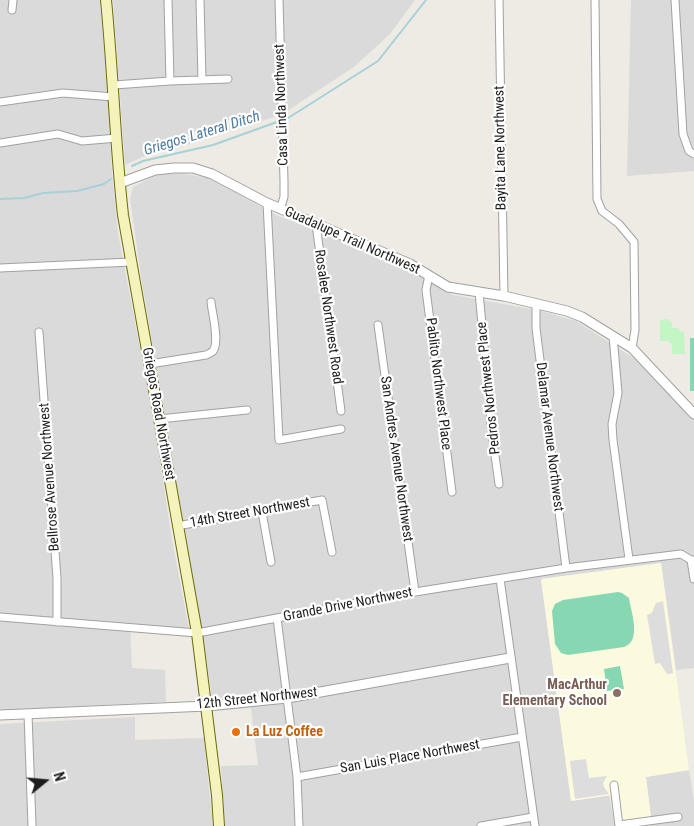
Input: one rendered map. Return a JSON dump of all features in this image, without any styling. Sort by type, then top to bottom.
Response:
[{"type":"main road","name":"Griegos Road Northwest","points":[[106,0],[120,183],[131,262],[197,633],[207,706],[219,826]]},
{"type":"street","points":[[12,10],[13,0]]},
{"type":"street","points":[[168,0],[170,81]]},
{"type":"street","points":[[200,0],[202,80]]},
{"type":"street","name":"Casa Linda Northwest","points":[[279,0],[284,181],[284,196],[280,208]]},
{"type":"street","name":"Bayita Lane Northwest","points":[[499,0],[504,296]]},
{"type":"street","points":[[595,0],[596,199],[602,211],[619,224],[634,242],[635,339],[632,348]]},
{"type":"street","points":[[675,0],[683,134],[689,151],[694,154]]},
{"type":"street","points":[[114,85],[228,79]]},
{"type":"street","points":[[0,102],[62,93],[114,97]]},
{"type":"street","points":[[0,143],[58,134],[82,141],[116,138]]},
{"type":"street","name":"Guadalupe Trail Northwest","points":[[120,183],[155,170],[193,168],[212,174],[267,203],[410,264],[448,287],[504,296],[567,311],[582,317],[632,348],[694,414]]},
{"type":"street","name":"Guadalupe Trail Northwest","points":[[267,203],[279,440],[341,429]]},
{"type":"street","name":"Rosalee Northwest Road","points":[[316,224],[341,411]]},
{"type":"street","points":[[0,268],[131,262]]},
{"type":"street","name":"Pablito Northwest Place","points":[[429,275],[426,290],[452,492]]},
{"type":"street","name":"Pedros Northwest Place","points":[[479,292],[492,434],[499,484]]},
{"type":"street","points":[[150,364],[206,355],[213,351],[216,344],[216,335],[211,302]]},
{"type":"street","name":"Delamar Avenue Northwest","points":[[536,305],[536,328],[566,568]]},
{"type":"street","name":"San Andres Avenue Northwest","points":[[378,325],[414,592]]},
{"type":"street","name":"Bellrose Avenue Northwest","points":[[39,332],[57,578],[57,622]]},
{"type":"street","points":[[613,336],[618,385],[612,424],[613,440],[629,559]]},
{"type":"street","points":[[159,419],[246,410]]},
{"type":"street","name":"14th Street Northwest","points":[[177,526],[322,500],[332,552]]},
{"type":"street","points":[[262,512],[271,562]]},
{"type":"street","name":"Grande Drive Northwest","points":[[0,618],[197,633],[414,592],[566,568],[681,554],[693,560]]},
{"type":"street","points":[[693,560],[694,579]]},
{"type":"street","points":[[500,579],[535,826]]},
{"type":"street","points":[[278,618],[297,777],[299,826]]},
{"type":"street","name":"12th Street Northwest","points":[[0,715],[207,706],[287,698],[510,658]]},
{"type":"street","points":[[28,714],[32,826]]},
{"type":"street","name":"San Luis Place Northwest","points":[[297,777],[522,737]]},
{"type":"street","points":[[614,785],[619,826],[678,817]]},
{"type":"street","points":[[482,826],[534,817]]},
{"type":"shaded area","points":[[0,0],[100,0],[118,233],[155,427],[171,534],[189,629],[130,625],[132,668],[165,670],[166,702],[0,710]]},
{"type":"shaded area","points":[[113,0],[415,0],[390,34],[354,67],[287,111],[271,118],[171,150],[147,155],[125,165]]},
{"type":"shaded area","points":[[631,0],[694,0],[694,171],[627,176]]},
{"type":"shaded area","points":[[181,173],[207,178],[278,216],[323,232],[405,266],[453,295],[542,311],[576,321],[635,359],[694,420],[694,668],[676,670],[661,563],[541,579],[571,801],[609,795],[614,822],[651,817],[646,777],[689,770],[694,801],[694,826],[225,826],[221,766],[258,765],[251,708],[214,711],[141,277],[130,198],[133,187],[158,174]]},
{"type":"shaded area","name":"MacArthur Elementary School","points":[[661,563],[689,770],[646,777],[651,818],[622,821],[619,794],[571,801],[541,579]]},
{"type":"shaded area","points":[[663,601],[673,673],[667,674],[660,663],[655,664],[647,615],[652,613],[656,603]]},
{"type":"shaded area","points":[[135,717],[135,740],[204,738],[213,826],[0,826],[0,724]]},
{"type":"shaded area","points":[[586,759],[589,778],[607,776],[603,783],[609,794],[575,799],[570,761]]},
{"type":"green space","points":[[668,319],[672,323],[672,328],[678,328],[681,332],[684,331],[685,354],[672,354],[672,345],[668,341],[660,341],[660,320]]},
{"type":"green space","points":[[690,338],[694,338],[694,391],[690,391]]},
{"type":"green space","points":[[618,592],[629,598],[634,633],[633,639],[629,644],[624,647],[568,655],[561,653],[555,644],[552,611],[555,604],[563,600]]},
{"type":"green space","points":[[620,666],[624,689],[607,691],[604,669]]},
{"type":"waterway","name":"Griegos Lateral Ditch","points":[[285,120],[378,61],[426,0]]},
{"type":"waterway","name":"Griegos Lateral Ditch","points":[[132,166],[143,161],[213,145],[277,122]]},
{"type":"waterway","name":"Griegos Lateral Ditch","points":[[0,199],[24,198],[43,193],[77,191],[104,184],[111,179]]},
{"type":"place","name":"MacArthur Elementary School","points":[[617,693]]},
{"type":"place","name":"La Luz Coffee","points":[[236,732]]}]
